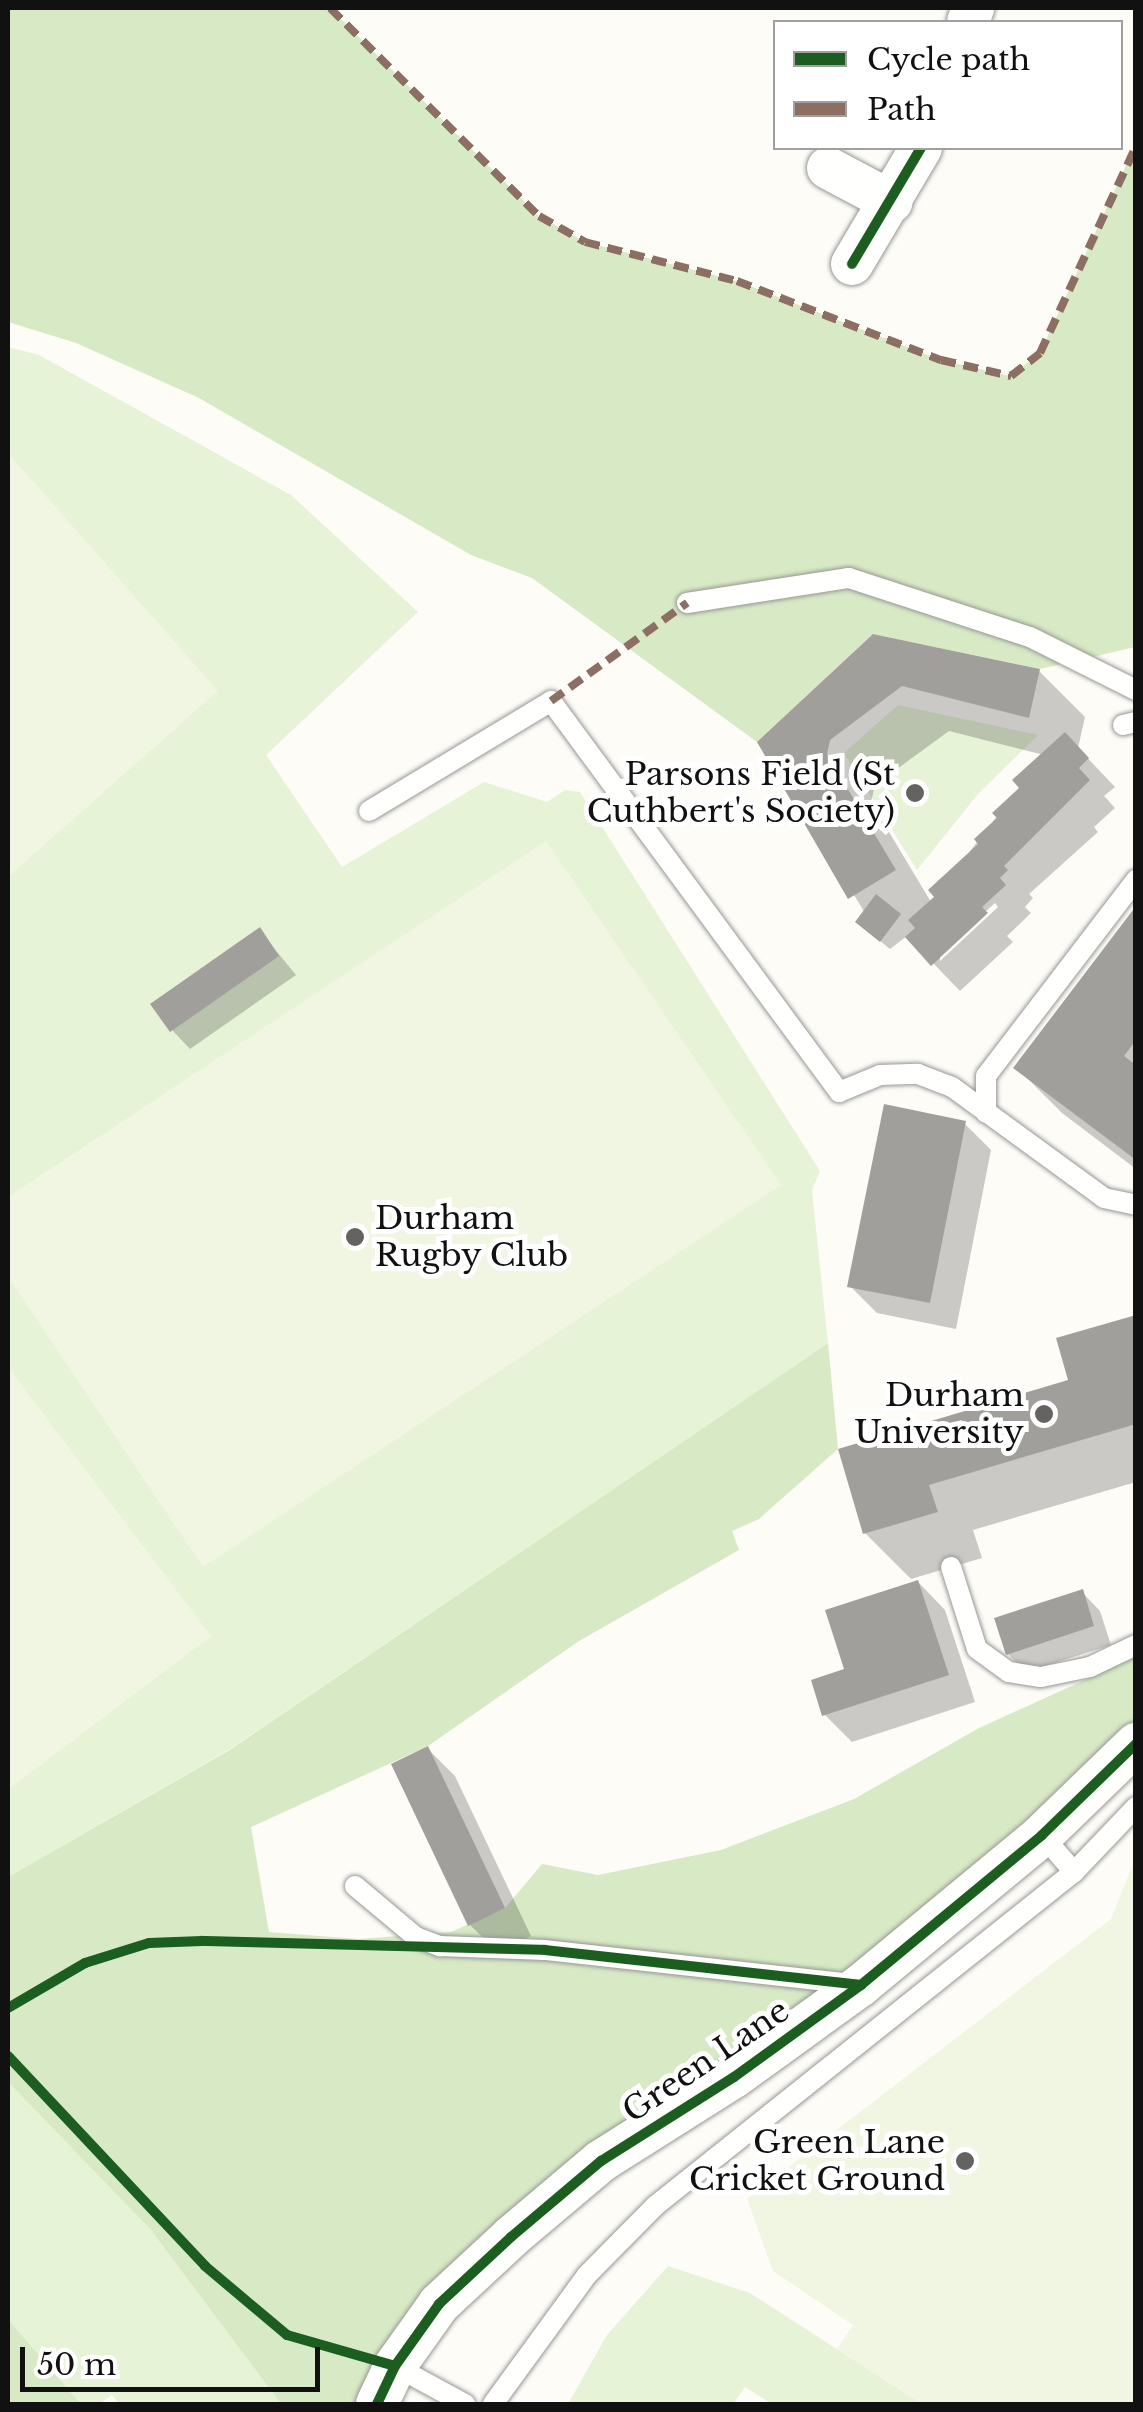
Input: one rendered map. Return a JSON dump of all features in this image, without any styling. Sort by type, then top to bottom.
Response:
[{"type":"street","points":[[852,264],[920,150]]},
{"type":"street","points":[[828,168],[892,202]]},
{"type":"street","name":"Green Lane","points":[[377,2404],[394,2366],[439,2304],[600,2161],[734,2077],[861,1985],[1042,1835],[1136,1744]]},
{"type":"lane","points":[[686,604],[850,578],[1030,637],[1136,690]]},
{"type":"lane","points":[[369,810],[551,701],[839,1092],[880,1075],[918,1074],[952,1087],[1104,1198],[1136,1206]]},
{"type":"lane","points":[[986,1114],[986,1076],[1136,880]]},
{"type":"lane","points":[[950,1567],[977,1649],[1010,1672],[1040,1677],[1090,1666],[1136,1645]]},
{"type":"lane","points":[[493,2404],[587,2275],[655,2206],[1074,1872],[1136,1808]]},
{"type":"lane","points":[[1042,1835],[1074,1872]]},
{"type":"lane","points":[[354,1886],[416,1937],[440,1946],[545,1950],[861,1985]]},
{"type":"lane","points":[[394,2366],[465,2404]]},
{"type":"green space","points":[[8,8],[330,8],[539,216],[585,242],[737,281],[941,360],[1010,376],[1040,353],[1135,146],[1135,647],[1040,669],[873,634],[757,742],[532,578],[471,555],[199,398],[76,343],[8,322]]},
{"type":"green space","points":[[8,347],[39,355],[291,495],[418,612],[266,755],[342,867],[484,782],[547,802],[565,790],[580,792],[820,1171],[812,1190],[828,1343],[227,1751],[8,1877]]},
{"type":"green space","points":[[8,453],[218,691],[8,877]]},
{"type":"green space","points":[[898,705],[1038,735],[978,794],[917,870],[844,753]]},
{"type":"green space","name":"Durham Rugby Club","points":[[546,841],[781,1185],[203,1567],[8,1277],[8,1197]]},
{"type":"green space","points":[[828,1343],[838,1449],[759,1519],[732,1531],[739,1550],[579,1641],[428,1746],[251,1827],[269,1932],[358,1939],[451,1932],[505,1908],[542,1864],[598,1875],[721,1850],[854,1799],[979,1728],[1135,1657],[1135,1721],[1026,1841],[723,2066],[361,2404],[281,2404],[150,2229],[8,2082],[8,1877],[228,1751]]},
{"type":"green space","points":[[8,1367],[211,1636],[8,1790]]},
{"type":"green space","name":"Green Lane Cricket Ground","points":[[1135,1859],[1135,2404],[922,2404],[837,2349],[853,2325],[773,2271],[747,2199],[1111,1919]]},
{"type":"green space","points":[[8,2082],[150,2229],[281,2404],[119,2404],[112,2395],[99,2404],[81,2404],[8,2319]]},
{"type":"green space","points":[[668,2266],[750,2293],[922,2404],[772,2404],[745,2387],[733,2404],[568,2404],[607,2335]]},
{"type":"green space","points":[[8,2319],[81,2404],[8,2404]]},
{"type":"building","points":[[873,634],[1040,669],[1029,718],[902,686],[830,740],[827,754],[896,870],[848,899],[757,742]]},
{"type":"building","points":[[1065,732],[1089,758],[1079,768],[1090,780],[1004,866],[1008,870],[1000,878],[1006,885],[982,907],[988,913],[931,966],[905,937],[915,928],[908,920],[934,897],[928,890],[978,844],[974,839],[997,818],[992,813],[1019,788],[1012,780]]},
{"type":"building","points":[[876,894],[901,914],[880,942],[855,922]]},
{"type":"building","points":[[1136,906],[1136,1040],[1124,1056],[1136,1065],[1136,1160],[1013,1068]]},
{"type":"building","points":[[260,927],[279,956],[170,1032],[150,1004]]},
{"type":"building","points":[[884,1104],[966,1121],[930,1303],[847,1287]]},
{"type":"building","points":[[1136,1315],[1136,1424],[929,1485],[938,1512],[863,1534],[838,1449],[1068,1380],[1056,1338]]},
{"type":"building","points":[[918,1580],[949,1675],[822,1716],[811,1680],[844,1669],[825,1610]]},
{"type":"building","points":[[1083,1589],[1094,1626],[1006,1655],[994,1618]]},
{"type":"building","points":[[428,1746],[505,1908],[468,1926],[391,1764]]},
{"type":"marked path","points":[[330,8],[539,216],[585,242],[737,281],[941,360],[1011,376],[1040,353],[1136,146]]},
{"type":"marked path","points":[[551,701],[687,603]]},
{"type":"cycle path","points":[[852,264],[920,150]]},
{"type":"cycle path","points":[[377,2404],[395,2366],[439,2304],[511,2237],[601,2161],[734,2077],[861,1985],[1042,1835],[1136,1744]]},
{"type":"cycle path","points":[[8,2008],[85,1963],[149,1943],[202,1941],[545,1950],[861,1985]]},
{"type":"cycle path","points":[[8,2056],[205,2266],[287,2335],[395,2366]]},
{"type":"place","name":"Parsons Field (St Cuthbert's Society)","points":[[915,793]]},
{"type":"place","name":"Durham Rugby Club","points":[[355,1237]]},
{"type":"place","name":"Durham University","points":[[1044,1414]]},
{"type":"place","name":"Green Lane Cricket Ground","points":[[965,2161]]}]
